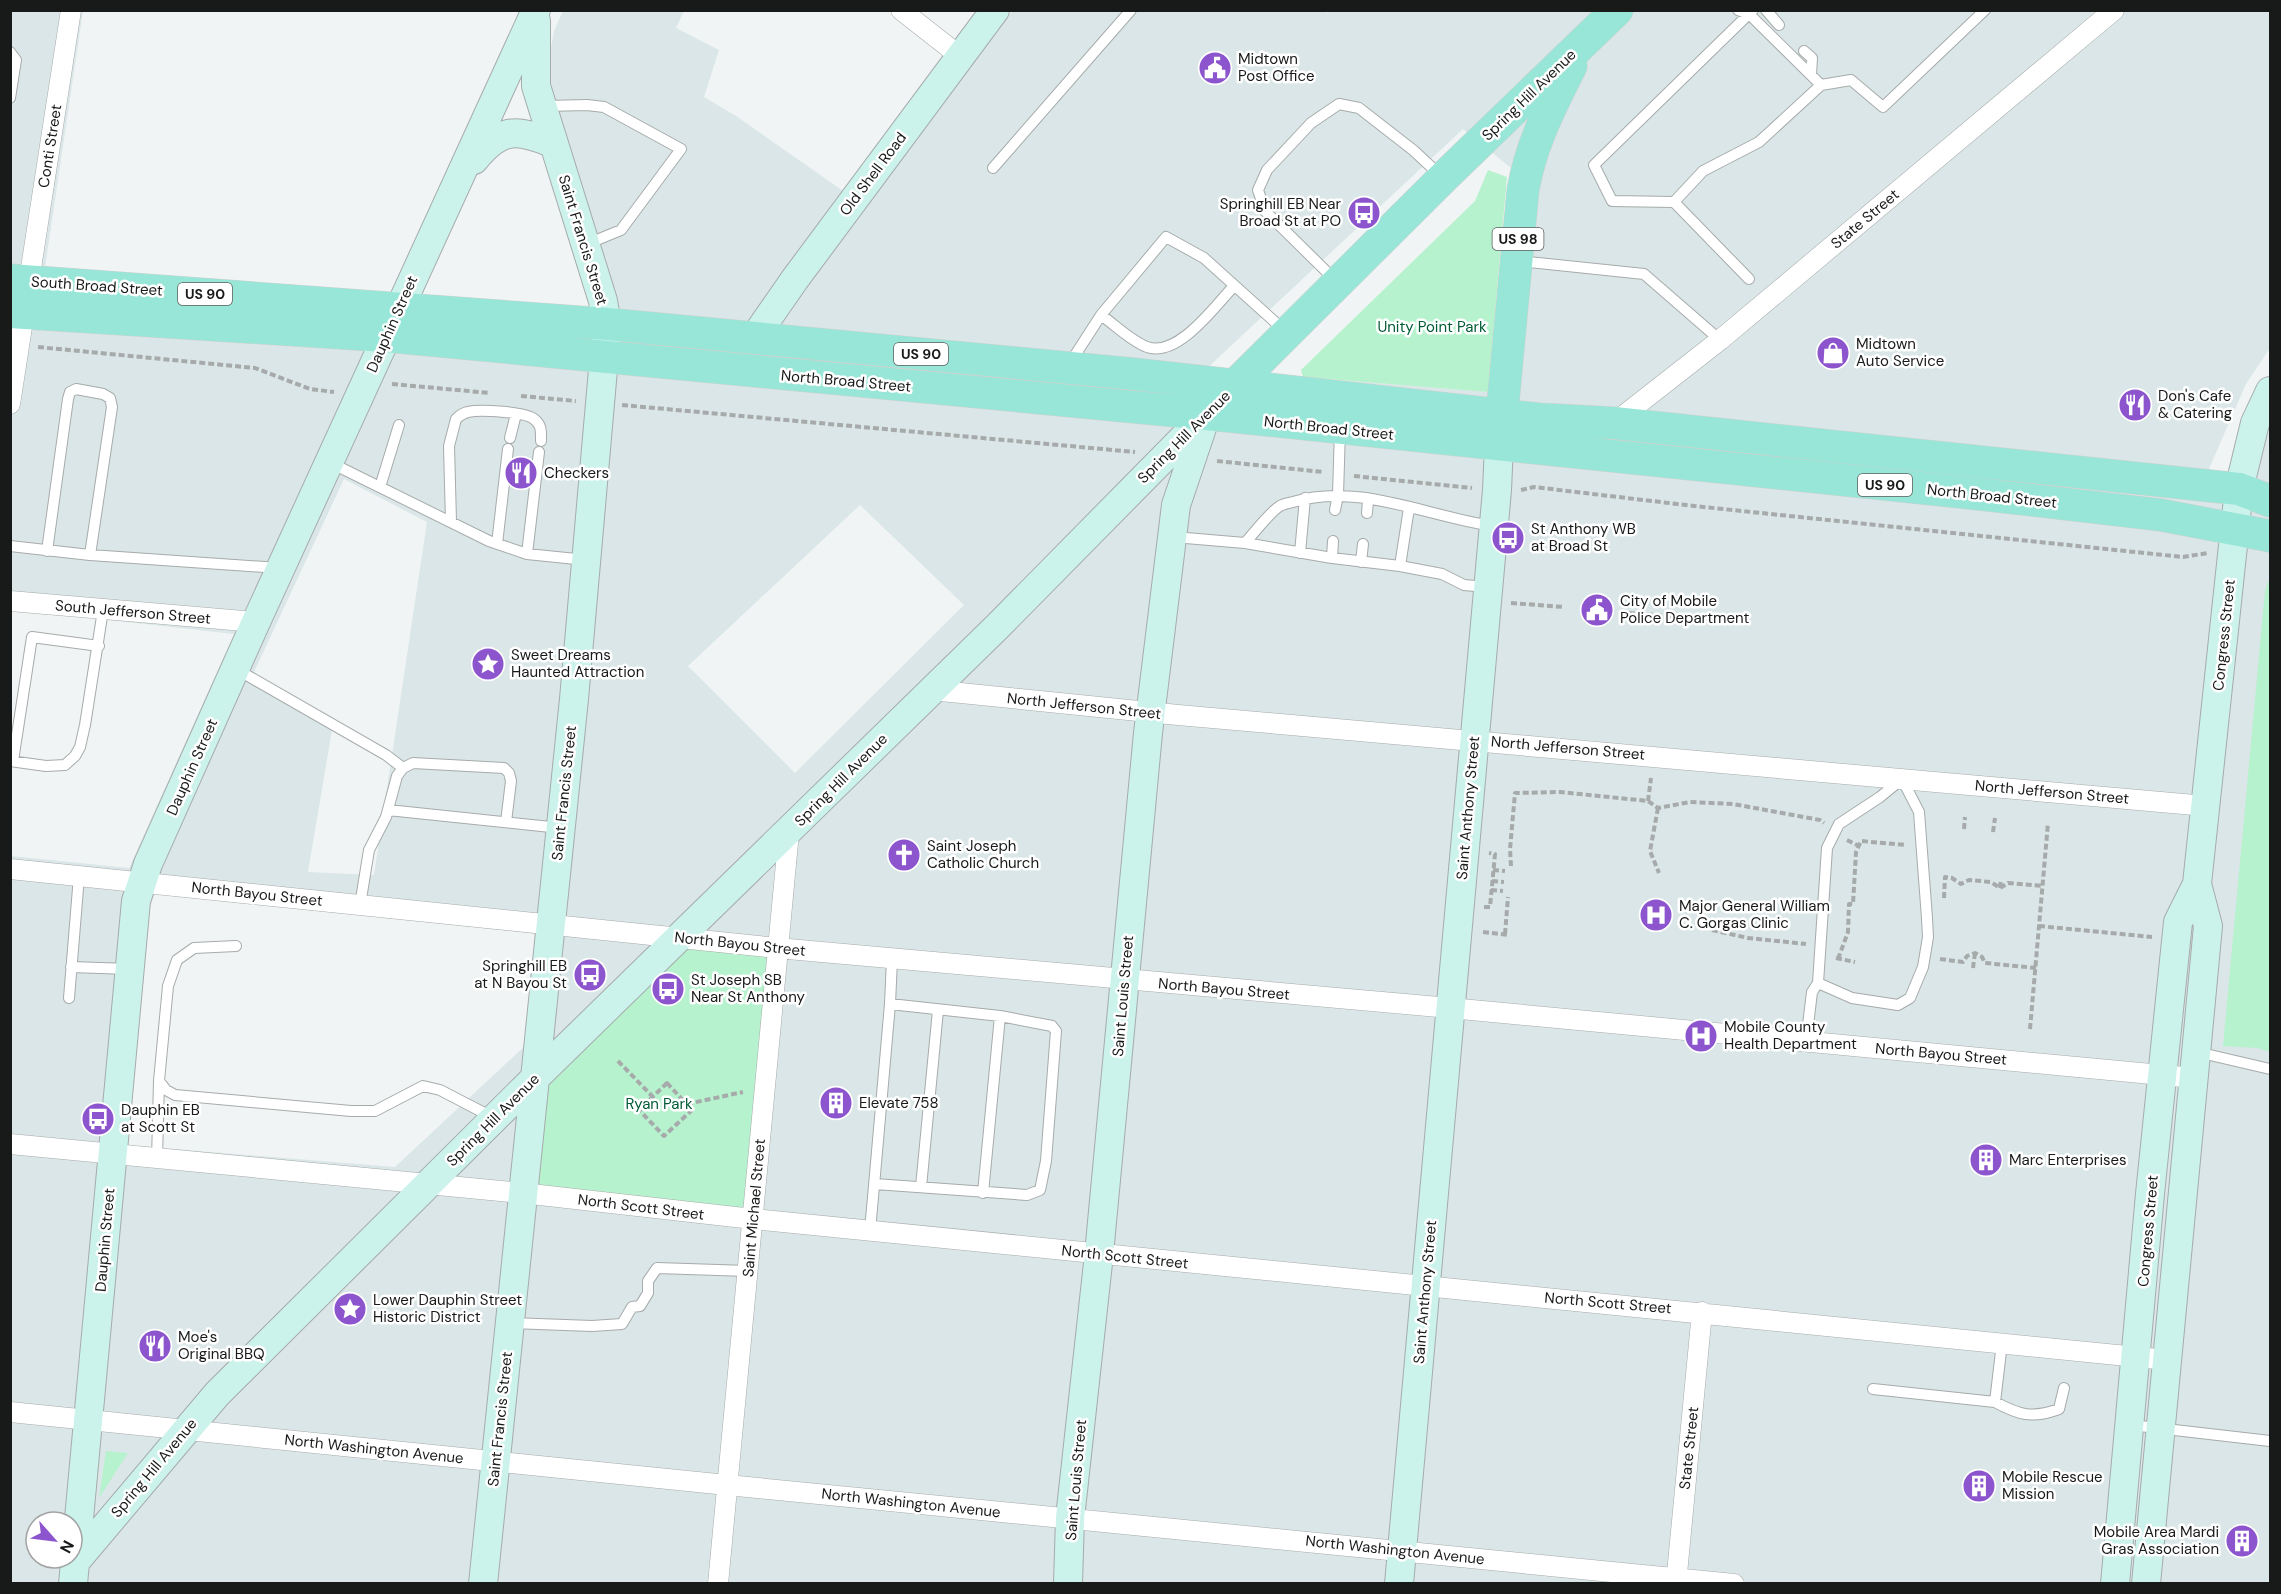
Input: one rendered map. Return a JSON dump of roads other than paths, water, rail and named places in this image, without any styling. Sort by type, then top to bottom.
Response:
[{"type":"main road","name":"Spring Hill Avenue","points":[[1207,414],[1443,178],[1617,10]]},
{"type":"main road","name":"Saint Anthony Street","points":[[1500,429],[1522,190],[1539,130],[1582,45]]},
{"type":"main road","name":"South Broad Street","points":[[20,281],[399,308]]},
{"type":"main road","name":"North Broad Street","points":[[399,308],[607,324],[1235,385],[1500,429],[1969,493],[2161,515],[2271,536]]},
{"type":"main road","name":"US 90","points":[[17,313],[386,336]]},
{"type":"main road","name":"North Broad Street","points":[[386,336],[1207,414],[1340,429],[1500,429],[1614,423],[2239,489],[2271,501]]},
{"type":"street","name":"Conti Street","points":[[20,281],[71,10]]},
{"type":"street","name":"Saint Francis Street","points":[[483,1584],[561,828],[607,324],[603,301],[536,86],[536,10]]},
{"type":"street","name":"Dauphin Street","points":[[75,1572],[136,901],[142,881],[256,622],[536,10]]},
{"type":"street","points":[[901,10],[961,57]]},
{"type":"street","name":"Old Shell Road","points":[[754,338],[995,10]]},
{"type":"street","name":"State Street","points":[[1614,423],[1720,340],[2114,10]]},
{"type":"street","points":[[460,177],[488,143],[509,132],[527,133],[552,143]]},
{"type":"street","points":[[10,404],[17,313]]},
{"type":"street","name":"Congress Street","points":[[2115,1584],[2150,1194],[2178,922],[2197,884],[2239,489],[2255,423],[2271,391]]},
{"type":"street","name":"Saint Louis Street","points":[[1068,1584],[1070,1518],[1099,1254],[1150,712],[1176,506],[1207,414]]},
{"type":"street","name":"Spring Hill Avenue","points":[[75,1572],[186,1429],[225,1386],[534,1079],[789,832],[1207,414]]},
{"type":"street","name":"Saint Anthony Street","points":[[1399,1584],[1474,740],[1497,595],[1493,526],[1500,429]]},
{"type":"street","name":"South Jefferson Street","points":[[10,601],[256,622]]},
{"type":"street","name":"North Jefferson Street","points":[[931,690],[1150,712],[2206,806]]},
{"type":"street","name":"Saint Michael Street","points":[[718,1584],[789,832]]},
{"type":"street","name":"North Bayou Street","points":[[10,868],[777,948],[2164,1075],[2195,1065]]},
{"type":"street","name":"Congress Street","points":[[2146,1584],[2208,926],[2197,884]]},
{"type":"street","name":"North Scott Street","points":[[10,1144],[522,1193],[753,1220],[1702,1312],[2168,1360]]},
{"type":"street","name":"State Street","points":[[1676,1581],[1702,1312]]},
{"type":"street","name":"North Washington Avenue","points":[[10,1412],[727,1485],[1401,1550],[1676,1581],[1734,1584]]},
{"type":"lane","points":[[993,168],[1131,10]]},
{"type":"lane","points":[[1738,10],[1751,12],[1821,85]]},
{"type":"lane","points":[[1766,10],[1779,25]]},
{"type":"lane","points":[[1674,202],[1703,171],[1759,142],[1821,85],[1851,80],[1883,108],[1985,10]]},
{"type":"lane","points":[[1749,279],[1674,202],[1612,201],[1594,165],[1751,12]]},
{"type":"lane","points":[[1804,51],[1812,58],[1811,75]]},
{"type":"lane","points":[[10,52],[16,60],[10,98]]},
{"type":"lane","points":[[1338,282],[1265,212],[1258,190],[1267,170],[1311,123],[1339,104],[1359,108],[1413,150],[1443,178]]},
{"type":"lane","points":[[542,106],[604,107],[681,149],[621,230],[585,245]]},
{"type":"lane","points":[[1066,368],[1104,311],[1166,237],[1203,258],[1287,333]]},
{"type":"lane","points":[[1146,272],[1152,253]]},
{"type":"lane","points":[[1516,261],[1644,274],[1720,340]]},
{"type":"lane","points":[[1104,311],[1144,346],[1157,350],[1173,346],[1203,320],[1234,286]]},
{"type":"lane","points":[[1104,311],[1127,294]]},
{"type":"lane","points":[[47,551],[68,399],[70,392],[76,389],[103,394],[110,398],[112,407],[90,555]]},
{"type":"lane","points":[[452,522],[449,446],[456,419],[468,412],[491,411],[534,418],[541,427],[540,446],[526,554]]},
{"type":"lane","points":[[497,544],[509,444],[516,414]]},
{"type":"lane","points":[[380,487],[399,424]]},
{"type":"lane","points":[[1335,510],[1338,495],[1340,429]]},
{"type":"lane","points":[[330,462],[497,544],[526,554],[586,560]]},
{"type":"lane","points":[[1245,543],[1279,506],[1305,498],[1338,495],[1493,526]]},
{"type":"lane","points":[[1300,553],[1305,498]]},
{"type":"lane","points":[[1366,513],[1368,500]]},
{"type":"lane","points":[[1400,566],[1409,508]]},
{"type":"lane","points":[[1172,537],[1245,543],[1332,558],[1400,566],[1442,574],[1464,585],[1497,595]]},
{"type":"lane","points":[[1332,558],[1333,541]]},
{"type":"lane","points":[[1361,562],[1362,544]]},
{"type":"lane","points":[[10,546],[90,555],[281,568]]},
{"type":"lane","points":[[99,646],[32,637],[12,761],[46,766],[64,765],[75,756],[86,725],[99,646],[103,610]]},
{"type":"lane","points":[[235,669],[386,755],[403,768]]},
{"type":"lane","points":[[360,905],[369,850],[388,810],[397,776],[403,768],[413,763],[504,768],[509,772],[511,782],[506,822]]},
{"type":"lane","points":[[1806,1042],[1812,992],[1818,983],[1827,848],[1839,824],[1880,797],[1902,778],[1919,812],[1928,918],[1928,937],[1923,967],[1910,998],[1898,1005],[1852,998],[1818,983]]},
{"type":"lane","points":[[388,810],[561,828]]},
{"type":"lane","points":[[69,998],[79,876]]},
{"type":"lane","points":[[157,1159],[159,1081],[168,986],[177,960],[194,948],[236,946]]},
{"type":"lane","points":[[870,1231],[892,959]]},
{"type":"lane","points":[[71,967],[129,969]]},
{"type":"lane","points":[[874,1184],[1027,1195],[1040,1191],[1046,1161],[1056,1031],[1048,1023],[890,1004]]},
{"type":"lane","points":[[921,1187],[938,1010]]},
{"type":"lane","points":[[983,1193],[1000,1016]]},
{"type":"lane","points":[[2195,1065],[2271,1069]]},
{"type":"lane","points":[[159,1081],[166,1090],[175,1095],[351,1111],[375,1111],[423,1086],[440,1090],[495,1118]]},
{"type":"lane","points":[[510,1323],[592,1326],[622,1324],[633,1307],[640,1305],[648,1293],[648,1281],[657,1268],[748,1271]]},
{"type":"lane","points":[[1995,1402],[2002,1343]]},
{"type":"lane","points":[[1873,1389],[1995,1402],[2016,1414],[2043,1415],[2059,1409],[2064,1388]]},
{"type":"lane","points":[[2130,1425],[2271,1441]]},
{"type":"place","name":"Midtown Post Office","points":[[1215,68]]},
{"type":"place","name":"Springhill EB Near Broad St at PO","points":[[1364,213]]},
{"type":"place","name":"Midtown Auto Service","points":[[1833,353]]},
{"type":"place","name":"Don's Cafe & Catering","points":[[2135,405]]},
{"type":"place","name":"Checkers","points":[[521,473]]},
{"type":"place","name":"St Anthony WB at Broad St","points":[[1508,538]]},
{"type":"place","name":"City of Mobile Police Department","points":[[1597,610]]},
{"type":"place","name":"Sweet Dreams Haunted Attraction","points":[[488,664]]},
{"type":"place","name":"Saint Joseph Catholic Church","points":[[904,855]]},
{"type":"place","name":"Major General William C. Gorgas Clinic","points":[[1656,915]]},
{"type":"place","name":"Springhill EB at N Bayou St","points":[[590,975]]},
{"type":"place","name":"St Joseph SB Near St Anthony","points":[[668,989]]},
{"type":"place","name":"Mobile County Health Department","points":[[1701,1036]]},
{"type":"place","name":"Elevate 758","points":[[836,1103]]},
{"type":"place","name":"Dauphin EB at Scott St","points":[[98,1119]]},
{"type":"place","name":"Marc Enterprises","points":[[1986,1160]]},
{"type":"place","name":"Lower Dauphin Street Historic District","points":[[350,1309]]},
{"type":"place","name":"Moe's Original BBQ","points":[[155,1346]]},
{"type":"place","name":"Mobile Rescue Mission","points":[[1979,1486]]},
{"type":"place","name":"Mobile Area Mardi Gras Association","points":[[2242,1541]]},
{"type":"park label","name":"Unity Point Park","points":[[1432,327]]},
{"type":"park label","name":"Ryan Park","points":[[659,1104]]}]
